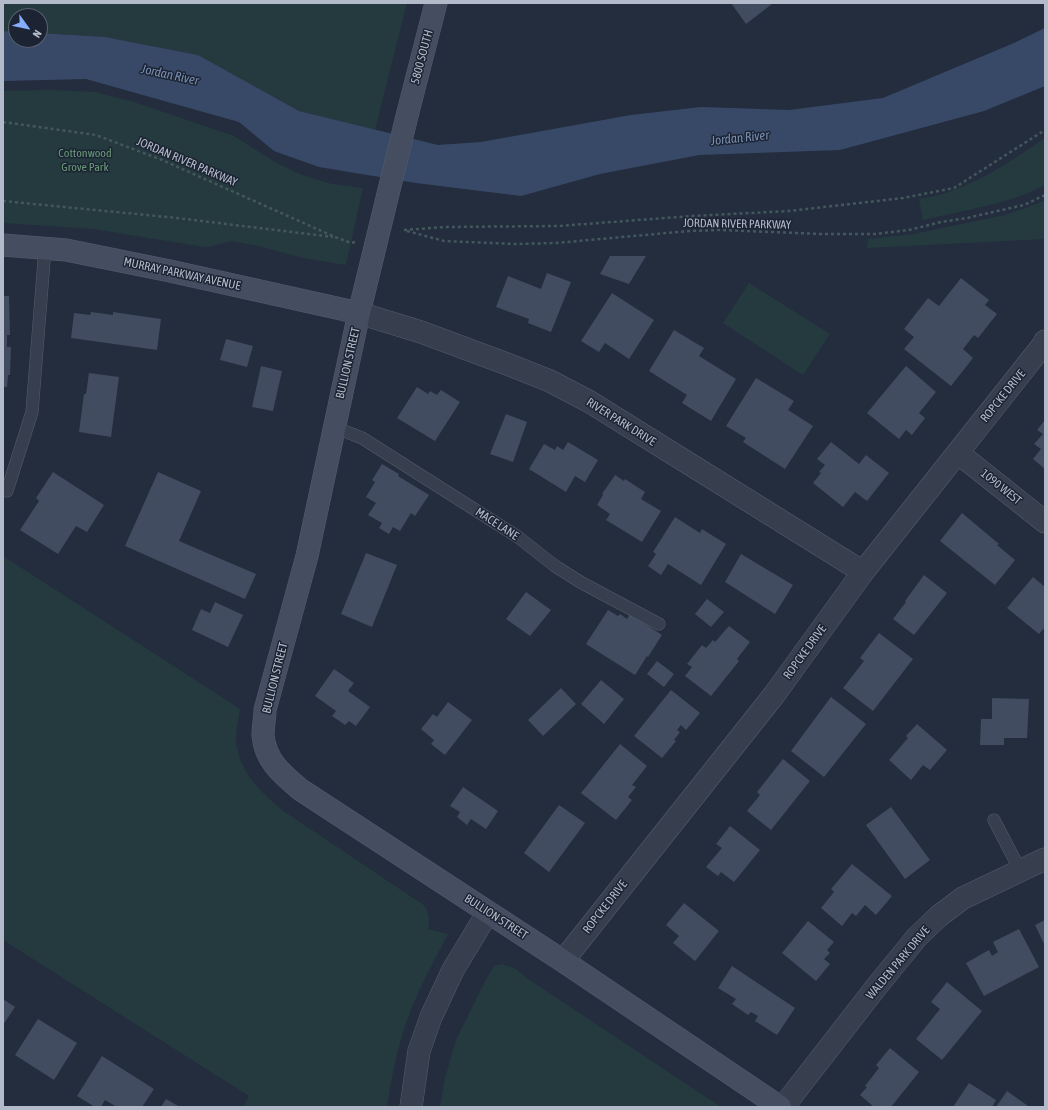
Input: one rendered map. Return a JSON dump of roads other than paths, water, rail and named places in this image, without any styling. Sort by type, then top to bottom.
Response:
[{"type":"street","name":"5800 SOUTH","points":[[408,112],[436,3]]},
{"type":"street","name":"BULLION STREET","points":[[408,112],[359,313],[307,556],[265,710],[263,735],[266,752],[279,772],[301,790],[563,961],[782,1107]]},
{"type":"street","name":"MURRAY PARKWAY AVENUE","points":[[3,245],[66,250],[170,271],[359,313]]},
{"type":"street","name":"RIVER PARK DRIVE","points":[[359,313],[421,332],[550,381],[590,402],[863,572]]},
{"type":"street","name":"ROPCKE DRIVE","points":[[563,961],[774,695],[863,572],[1045,341]]},
{"type":"street","name":"1090 WEST","points":[[958,453],[1045,522]]},
{"type":"street","name":"WALDEN PARK DRIVE","points":[[782,1107],[917,937],[939,916],[963,898],[1045,859]]},
{"type":"street","points":[[410,1107],[419,1051],[431,1017],[453,970],[488,912]]},
{"type":"lane","points":[[7,491],[32,412],[45,248]]},
{"type":"lane","name":"MACE LANE","points":[[334,427],[362,438],[518,537],[555,566],[659,624]]},
{"type":"lane","points":[[994,820],[1020,870]]},
{"type":"water","name":"Jordan River","points":[[1045,28],[1045,86],[984,111],[840,150],[699,155],[600,174],[521,196],[416,183],[319,167],[274,151],[239,122],[86,79],[3,81],[3,31],[8,31],[8,48],[48,48],[48,33],[105,37],[198,55],[299,111],[438,145],[481,142],[631,115],[701,107],[789,110],[883,98],[1014,43]]},
{"type":"park label","name":"Cottonwood Grove Park","points":[[85,160]]}]
